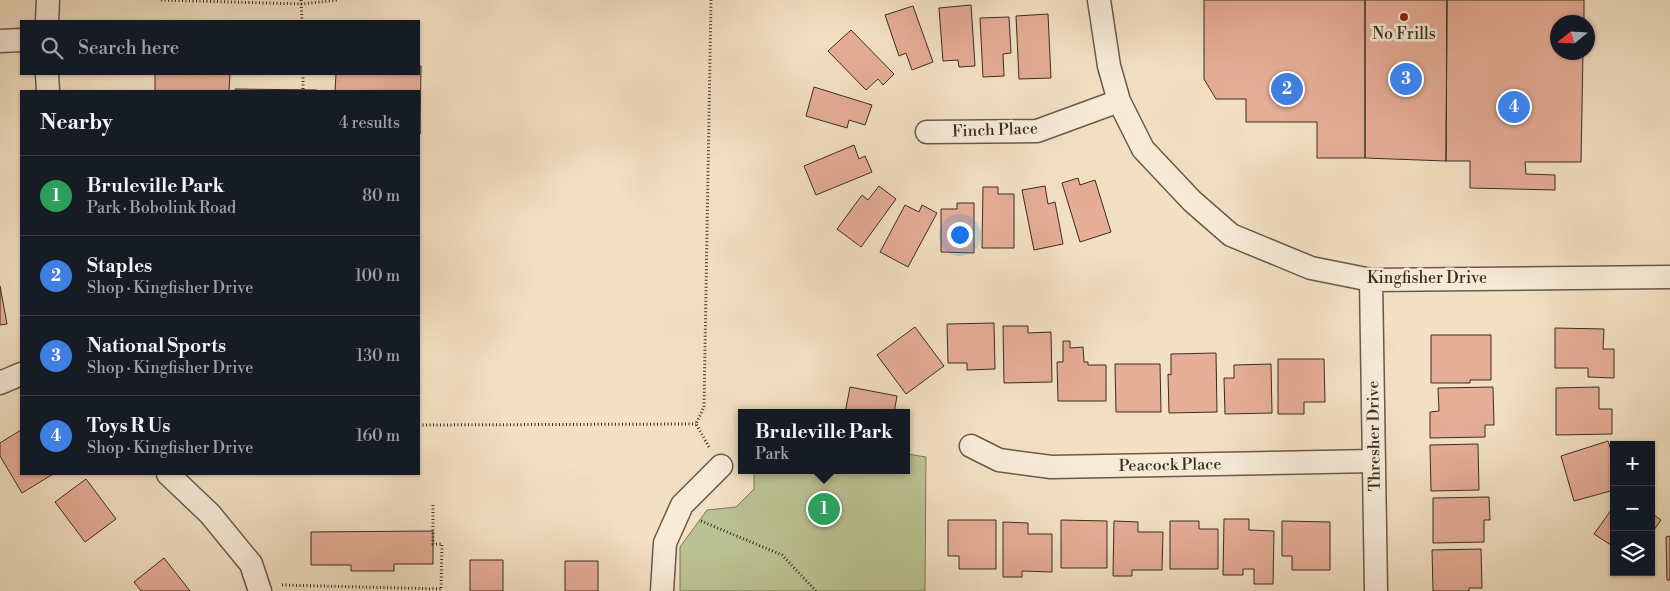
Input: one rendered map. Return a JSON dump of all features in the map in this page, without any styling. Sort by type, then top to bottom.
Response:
[{"type":"street","points":[[48,0],[48,20]]},
{"type":"street","name":"Kingfisher Drive","points":[[1099,0],[1109,66],[1119,101],[1143,150],[1192,200],[1231,235],[1311,268],[1371,280],[1670,277]]},
{"type":"street","points":[[0,41],[20,40]]},
{"type":"street","points":[[48,75],[48,90]]},
{"type":"street","name":"Finch Place","points":[[927,132],[1037,131],[1119,101]]},
{"type":"street","name":"Thresher Drive","points":[[1371,280],[1376,591]]},
{"type":"street","points":[[0,383],[20,374]]},
{"type":"street","name":"Peacock Place","points":[[971,446],[999,460],[1051,467],[1374,461]]},
{"type":"street","points":[[662,591],[665,543],[682,506],[721,466]]},
{"type":"street","points":[[169,475],[210,514],[251,564],[259,588]]},
{"type":"path","points":[[161,0],[302,2],[338,0]]},
{"type":"path","points":[[696,424],[704,407],[711,0]]},
{"type":"path","points":[[302,2],[302,20]]},
{"type":"path","points":[[303,75],[303,90]]},
{"type":"path","points":[[420,425],[696,424]]},
{"type":"path","points":[[696,424],[721,466]]},
{"type":"path","points":[[259,588],[441,590],[442,544],[434,544],[433,505]]},
{"type":"path","points":[[679,513],[782,555],[816,591]]},
{"type":"green space","points":[[910,454],[926,457],[925,591],[680,591],[680,547],[707,510],[736,507],[754,489],[754,474],[910,474]]},
{"type":"building","points":[[1204,0],[1365,0],[1365,158],[1317,158],[1317,122],[1246,122],[1246,99],[1216,99],[1204,79]]},
{"type":"building","points":[[1365,0],[1447,0],[1446,161],[1365,158]]},
{"type":"building","points":[[1447,0],[1584,0],[1584,15],[1550,15],[1550,60],[1583,60],[1581,162],[1525,162],[1526,174],[1555,175],[1555,190],[1470,188],[1470,161],[1446,161]]},
{"type":"building","points":[[971,5],[975,66],[959,67],[958,60],[943,61],[939,8]]},
{"type":"building","points":[[913,6],[933,62],[912,70],[906,53],[899,56],[885,15]]},
{"type":"building","points":[[1048,14],[1051,78],[1019,79],[1016,16]]},
{"type":"building","points":[[1009,17],[1011,53],[1003,54],[1004,76],[983,77],[980,18]]},
{"type":"building","points":[[851,30],[894,74],[883,85],[878,79],[866,90],[828,51]]},
{"type":"building","points":[[421,66],[420,134],[420,90],[335,90],[336,75],[420,75]]},
{"type":"building","points":[[155,75],[230,75],[229,90],[155,90]]},
{"type":"building","points":[[814,87],[872,105],[865,125],[849,120],[847,128],[806,116]]},
{"type":"building","points":[[235,89],[317,90],[235,90]]},
{"type":"building","points":[[854,145],[859,159],[865,156],[872,172],[816,195],[804,166]]},
{"type":"building","points":[[1078,178],[1080,185],[1095,180],[1111,232],[1080,242],[1062,183]]},
{"type":"building","points":[[879,186],[896,199],[861,247],[837,229],[862,195],[868,200]]},
{"type":"building","points":[[1045,186],[1048,204],[1055,202],[1063,244],[1034,250],[1022,190]]},
{"type":"building","points":[[983,187],[998,187],[998,194],[1014,194],[1014,248],[982,248]]},
{"type":"building","points":[[957,203],[974,203],[974,253],[941,252],[941,209],[957,209]]},
{"type":"building","points":[[905,205],[919,212],[922,205],[937,213],[908,267],[880,252]]},
{"type":"building","points":[[0,286],[7,324],[0,325]]},
{"type":"building","points":[[994,323],[995,369],[967,370],[967,363],[948,363],[947,324]]},
{"type":"building","points":[[1003,326],[1028,326],[1028,333],[1051,332],[1052,382],[1004,383]]},
{"type":"building","points":[[915,327],[944,366],[906,394],[877,355]]},
{"type":"building","points":[[1555,328],[1604,329],[1603,349],[1614,349],[1614,378],[1588,377],[1588,368],[1555,368]]},
{"type":"building","points":[[1431,335],[1491,335],[1491,380],[1470,380],[1470,383],[1431,383]]},
{"type":"building","points":[[1063,341],[1070,341],[1070,348],[1083,347],[1084,362],[1088,362],[1088,365],[1106,365],[1106,401],[1058,401],[1057,362],[1063,362]]},
{"type":"building","points":[[1216,353],[1217,412],[1169,413],[1168,374],[1171,375],[1171,354]]},
{"type":"building","points":[[1278,359],[1324,359],[1325,402],[1304,402],[1304,414],[1278,414]]},
{"type":"building","points":[[1115,364],[1160,364],[1161,412],[1116,412]]},
{"type":"building","points":[[1271,364],[1272,413],[1225,414],[1224,378],[1234,378],[1234,365]]},
{"type":"building","points":[[850,387],[897,396],[895,409],[846,409]]},
{"type":"building","points":[[1493,387],[1494,425],[1485,425],[1485,437],[1430,438],[1430,412],[1439,411],[1438,388]]},
{"type":"building","points":[[1599,387],[1599,409],[1612,409],[1612,434],[1556,435],[1556,388]]},
{"type":"building","points":[[20,431],[20,475],[51,475],[22,493],[0,456],[0,443]]},
{"type":"building","points":[[1608,441],[1610,447],[1610,491],[1574,501],[1561,456]]},
{"type":"building","points":[[1478,444],[1479,490],[1431,491],[1430,445]]},
{"type":"building","points":[[86,479],[116,519],[85,542],[55,502]]},
{"type":"building","points":[[1489,497],[1490,520],[1484,520],[1484,542],[1433,543],[1433,498]]},
{"type":"building","points":[[1610,512],[1610,544],[1594,534]]},
{"type":"building","points":[[1655,516],[1661,520],[1655,528]]},
{"type":"building","points":[[1224,519],[1249,519],[1249,530],[1274,531],[1273,584],[1254,584],[1254,569],[1243,569],[1243,575],[1223,575]]},
{"type":"building","points":[[948,520],[996,520],[996,569],[959,569],[959,556],[948,556]]},
{"type":"building","points":[[1061,520],[1107,521],[1107,568],[1061,568]]},
{"type":"building","points":[[1114,521],[1138,522],[1138,532],[1163,532],[1162,570],[1132,570],[1132,576],[1113,576]]},
{"type":"building","points":[[1170,521],[1199,521],[1199,529],[1218,529],[1218,569],[1170,569]]},
{"type":"building","points":[[1282,521],[1330,522],[1330,570],[1292,570],[1292,556],[1282,556]]},
{"type":"building","points":[[1003,522],[1028,523],[1028,534],[1052,534],[1052,572],[1022,571],[1022,577],[1003,577]]},
{"type":"building","points":[[433,531],[433,564],[394,564],[394,571],[351,571],[351,565],[311,565],[311,532]]},
{"type":"building","points":[[1670,536],[1670,580],[1667,580],[1666,537]]},
{"type":"building","points":[[1481,549],[1482,588],[1469,588],[1469,591],[1433,591],[1432,550]]},
{"type":"building","points":[[164,558],[190,591],[141,591],[134,582]]},
{"type":"building","points":[[470,560],[503,560],[503,591],[470,591]]},
{"type":"building","points":[[565,561],[598,561],[598,591],[565,591]]},
{"type":"place","name":"No Frills","points":[[1404,17]]},
{"type":"place","name":"National Sports","points":[[1406,79]]},
{"type":"place","name":"Staples","points":[[1287,89]]},
{"type":"place","name":"Toys R Us","points":[[1514,107]]},
{"type":"place","name":"Bruleville Park","points":[[824,509]]}]
